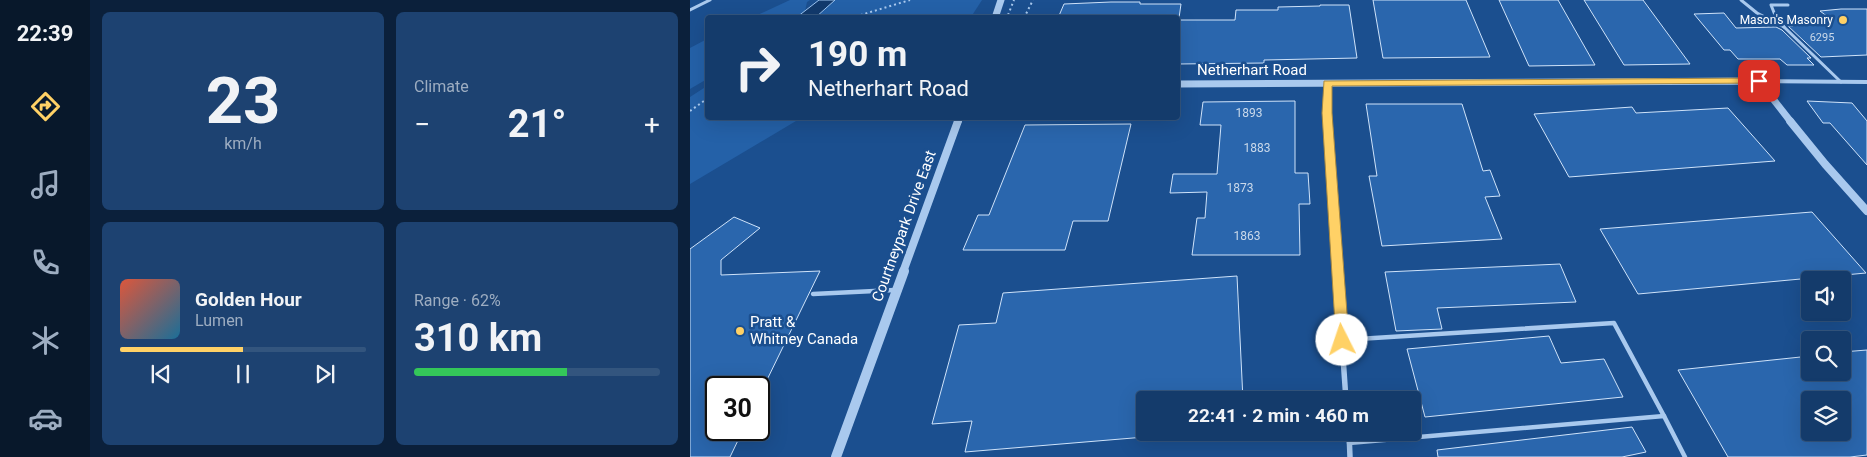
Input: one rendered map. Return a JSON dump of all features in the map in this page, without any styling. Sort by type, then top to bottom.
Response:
[{"type":"street","points":[[996,15],[1001,1]]},
{"type":"street","points":[[1759,81],[1824,164],[1867,211]]},
{"type":"street","name":"Netherhart Road","points":[[1180,84],[1867,82]]},
{"type":"street","points":[[1327,83],[1327,113],[1345,391]]},
{"type":"street","name":"Courtneypark Drive East","points":[[836,457],[958,120]]},
{"type":"street","points":[[1349,443],[1350,457]]},
{"type":"lane","points":[[690,10],[710,0]]},
{"type":"lane","points":[[1741,0],[1757,13],[1784,27]]},
{"type":"lane","points":[[1788,5],[1771,5],[1775,15],[1784,27],[1841,82]]},
{"type":"lane","points":[[812,294],[896,290]]},
{"type":"lane","points":[[1342,340],[1614,323],[1685,457]]},
{"type":"lane","points":[[1349,443],[1664,416]]},
{"type":"path","points":[[861,15],[910,0]]},
{"type":"path","points":[[1008,15],[1014,0]]},
{"type":"path","points":[[1026,15],[1033,0]]},
{"type":"path","points":[[690,111],[705,100]]},
{"type":"shaded area","points":[[790,0],[810,0],[807,2],[804,15],[758,15]]},
{"type":"shaded area","points":[[819,0],[835,0],[818,15],[800,15]]},
{"type":"shaded area","points":[[828,0],[982,0],[972,15],[814,15]]},
{"type":"shaded area","points":[[705,40],[705,80],[690,89],[690,48]]},
{"type":"shaded area","points":[[705,87],[705,120],[798,120],[690,184],[690,97]]},
{"type":"building","points":[[1373,0],[1466,0],[1490,57],[1383,58]]},
{"type":"building","points":[[1499,0],[1558,0],[1595,65],[1529,66]]},
{"type":"building","points":[[1584,0],[1643,0],[1690,64],[1624,65]]},
{"type":"building","points":[[1140,2],[1140,4],[1181,4],[1179,15],[1059,15],[1064,4]]},
{"type":"building","points":[[1349,5],[1357,58],[1264,60],[1264,63],[1180,64],[1180,20],[1235,20],[1236,10],[1278,10],[1278,7]]},
{"type":"building","points":[[1867,9],[1867,55],[1821,57],[1788,26],[1793,26],[1785,19],[1828,17],[1820,11]]},
{"type":"building","points":[[1724,13],[1736,28],[1776,27],[1782,30],[1811,58],[1807,58],[1814,65],[1787,65],[1780,59],[1738,59],[1730,50],[1724,50],[1694,14]]},
{"type":"building","points":[[1295,101],[1295,173],[1308,173],[1310,204],[1299,204],[1300,255],[1192,255],[1197,218],[1205,218],[1207,192],[1170,193],[1173,174],[1217,174],[1221,125],[1200,125],[1203,102]]},
{"type":"building","points":[[1807,101],[1852,103],[1867,121],[1867,165],[1830,123],[1823,123]]},
{"type":"building","points":[[1366,104],[1462,104],[1483,171],[1490,170],[1500,196],[1485,197],[1502,239],[1382,246],[1369,176],[1377,176]]},
{"type":"building","points":[[1632,107],[1636,113],[1728,108],[1775,161],[1569,177],[1534,114]]},
{"type":"building","points":[[1131,124],[1108,221],[1073,221],[1065,250],[963,250],[978,215],[989,215],[1025,125]]},
{"type":"building","points":[[1812,212],[1866,273],[1851,274],[1851,271],[1801,271],[1801,279],[1638,294],[1600,229]]},
{"type":"building","name":"Pratt & Whitney Canada","points":[[734,217],[760,228],[721,260],[721,275],[820,271],[769,376],[705,376],[705,441],[738,441],[730,457],[690,457],[690,249]]},
{"type":"building","points":[[1560,264],[1576,302],[1437,308],[1442,329],[1396,331],[1385,272]]},
{"type":"building","points":[[1237,276],[1243,391],[1136,391],[1136,438],[965,452],[972,421],[932,424],[959,325],[996,323],[1003,293]]},
{"type":"building","points":[[1549,336],[1561,363],[1604,359],[1623,397],[1425,417],[1421,402],[1421,391],[1418,391],[1407,349]]},
{"type":"building","points":[[1867,350],[1867,455],[1850,457],[1728,457],[1678,370],[1801,357],[1801,381],[1851,381],[1851,351]]},
{"type":"building","points":[[1632,427],[1646,452],[1622,457],[1438,457],[1437,450]]},
{"type":"place","name":"Mason's Masonry","points":[[1843,20]]},
{"type":"place","name":"Pratt & Whitney Canada","points":[[740,331]]},
{"type":"route","points":[[1342,340],[1327,113],[1327,83],[1759,81]]}]
